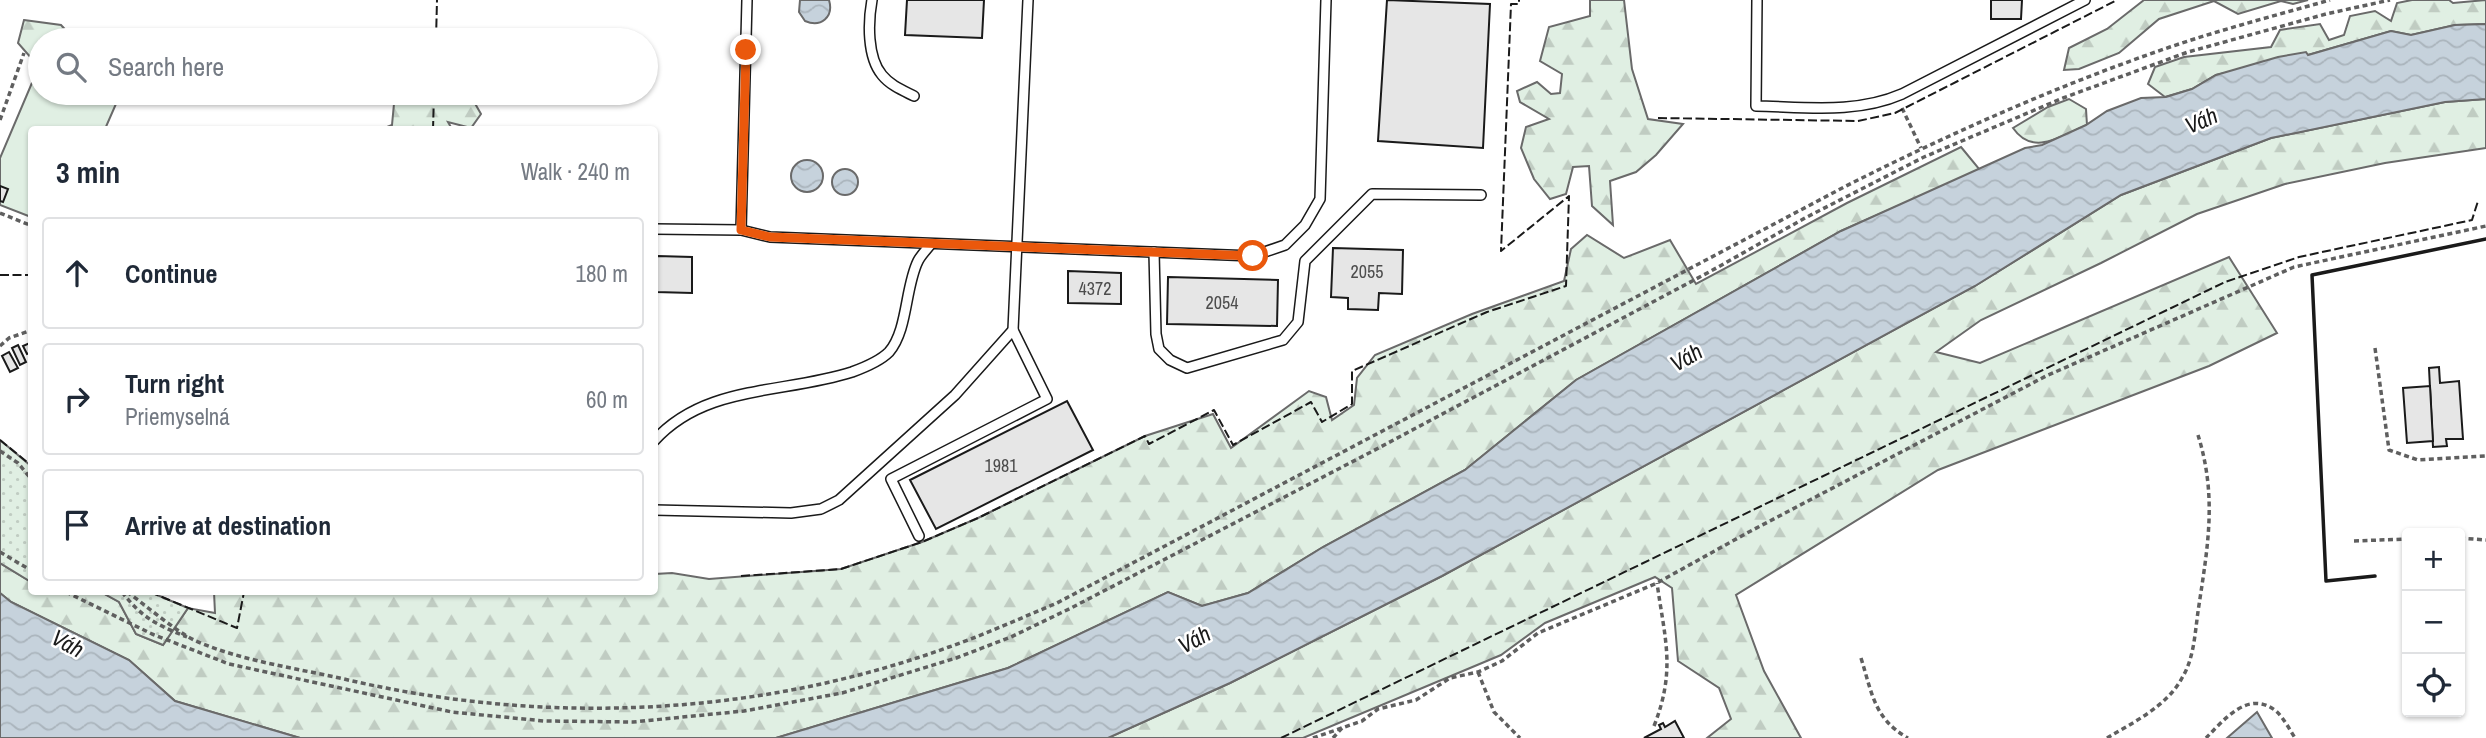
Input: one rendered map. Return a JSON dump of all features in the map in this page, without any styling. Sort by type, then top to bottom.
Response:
[{"type":"lane","points":[[741,230],[747,0]]},
{"type":"lane","points":[[872,0],[871,41],[874,60],[881,75],[895,87],[914,96]]},
{"type":"lane","points":[[919,536],[891,479],[1047,399],[1013,330],[1028,0]]},
{"type":"lane","points":[[658,229],[741,230],[770,237],[1253,256],[1285,245],[1305,225],[1320,200],[1326,0]]},
{"type":"lane","points":[[1758,0],[1756,106],[1844,108],[1896,97],[2079,1]]},
{"type":"lane","points":[[1154,252],[1156,334],[1159,349],[1170,360],[1187,368],[1283,340],[1298,322],[1305,261],[1372,194],[1481,195]]},
{"type":"lane","points":[[658,438],[672,425],[710,402],[836,377],[864,368],[889,352],[898,333],[918,260],[931,244]]},
{"type":"lane","points":[[658,510],[791,513],[821,509],[839,500],[955,395],[1013,330]]},
{"type":"path","points":[[126,595],[136,610],[159,626],[237,655],[383,688],[498,704],[601,709],[682,705],[778,692],[879,669],[948,648],[1057,603],[1921,148],[2026,102],[2135,60],[2221,31],[2330,0]]},
{"type":"path","points":[[72,595],[152,634],[229,664],[452,712],[544,721],[633,722],[744,710],[842,693],[956,658],[1011,637],[1071,608],[1371,452],[1805,218],[1924,157],[2063,98],[2188,52],[2390,0]]},
{"type":"path","points":[[0,120],[24,53]]},
{"type":"path","points":[[1896,97],[1921,148]]},
{"type":"path","points":[[0,213],[28,224]]},
{"type":"path","points":[[1313,738],[1362,722],[1378,709],[1416,700],[1450,678],[1478,672],[1502,661],[1538,633],[1657,583],[2046,376],[2294,267],[2486,226]]},
{"type":"path","points":[[0,346],[9,338],[28,331]]},
{"type":"path","points":[[2375,348],[2389,450],[2418,460],[2486,456]]},
{"type":"path","points":[[2107,738],[2145,716],[2167,698],[2182,679],[2191,656],[2211,517],[2206,461],[2198,436]]},
{"type":"path","points":[[0,451],[18,463],[28,475]]},
{"type":"path","points":[[2465,538],[2486,540]]},
{"type":"path","points":[[2354,541],[2402,539]]},
{"type":"path","points":[[0,552],[28,569]]},
{"type":"path","points":[[1654,726],[1668,680],[1668,657],[1657,583]]},
{"type":"path","points":[[128,595],[194,640]]},
{"type":"path","points":[[1861,658],[1880,716],[1895,731],[1908,738]]},
{"type":"path","points":[[1478,672],[1494,712],[1522,738]]},
{"type":"path","points":[[2206,738],[2232,712],[2246,704],[2262,704],[2276,711],[2295,738]]},
{"type":"path","points":[[1333,738],[1344,726]]},
{"type":"green space","points":[[1590,0],[1624,0],[1632,69],[1648,119],[1683,124],[1656,155],[1636,172],[1610,181],[1613,225],[1592,206],[1589,166],[1573,167],[1566,194],[1550,199],[1534,179],[1521,148],[1526,127],[1549,119],[1520,102],[1517,91],[1537,82],[1551,94],[1560,93],[1562,74],[1540,61],[1549,27],[1590,16]]},
{"type":"green space","points":[[2144,0],[2308,0],[2293,4],[2281,1],[2238,14],[2214,1],[2159,19],[2119,53],[2079,69],[2064,70],[2069,48],[2107,29]]},
{"type":"green space","points":[[2412,0],[2449,0],[2453,3],[2486,0],[2486,24],[2455,25],[2411,35],[2391,31],[2308,55],[2216,75],[2192,89],[2165,97],[2148,84],[2155,67],[2184,57],[2271,47],[2280,30],[2320,24],[2329,40],[2344,35],[2350,16],[2375,11],[2391,21],[2397,3]]},
{"type":"green space","points":[[24,20],[61,25],[64,28],[28,28],[28,54],[18,43]]},
{"type":"green space","points":[[28,92],[28,105],[116,105],[106,126],[28,126],[28,216],[0,205],[0,158]]},
{"type":"green space","points":[[2069,99],[2086,109],[2087,125],[2038,143],[2021,137],[2013,128],[2048,107]]},
{"type":"green space","points":[[2486,99],[2486,148],[2385,163],[2285,184],[2197,214],[1981,320],[1936,352],[1980,363],[2229,257],[2277,333],[2209,366],[1938,470],[1736,595],[1764,671],[1801,738],[1707,738],[1731,719],[1719,688],[1678,661],[1672,588],[1655,577],[1545,623],[1501,655],[1303,738],[1108,738],[1230,683],[1442,576],[1975,286],[2121,195],[2271,138],[2445,102]]},
{"type":"green space","points":[[394,105],[476,105],[481,114],[472,126],[448,122],[450,126],[390,126],[392,125]]},
{"type":"green space","points":[[1961,147],[1980,170],[1841,231],[1576,380],[1465,470],[1323,547],[1248,593],[1202,606],[1168,592],[1008,668],[776,738],[300,738],[175,701],[129,660],[11,602],[0,593],[0,563],[28,580],[28,595],[106,595],[119,602],[136,634],[163,645],[188,608],[215,613],[214,595],[658,595],[658,574],[672,573],[709,579],[841,569],[922,542],[978,518],[1145,436],[1213,414],[1231,448],[1309,391],[1326,397],[1332,420],[1354,405],[1357,378],[1375,355],[1472,314],[1564,281],[1571,249],[1587,235],[1624,258],[1670,240],[1696,284],[1847,203]]},
{"type":"green space","points":[[0,440],[28,463],[28,580],[0,563]]},
{"type":"green space","points":[[106,595],[157,595],[188,608],[163,645],[136,634],[119,602]]},
{"type":"water","points":[[800,0],[829,0],[828,16],[821,22],[805,21],[799,12]]},
{"type":"water","name":"Váh","points":[[2486,24],[2486,99],[2445,102],[2271,138],[2121,195],[1975,286],[1442,576],[1230,683],[1108,738],[776,738],[1008,668],[1168,592],[1202,606],[1248,593],[1323,547],[1465,470],[1576,380],[1841,231],[2025,148],[2042,145],[2086,125],[2107,111],[2141,98],[2166,97],[2192,89],[2216,75],[2278,57],[2306,52],[2308,55],[2391,31],[2411,35],[2455,25]]},
{"type":"water","points":[[807,160],[819,164],[823,176],[819,188],[807,192],[795,188],[791,176],[795,164]]},
{"type":"water","points":[[845,169],[854,173],[858,182],[854,191],[845,195],[836,191],[832,182],[836,173]]},
{"type":"water","name":"Váh","points":[[0,593],[11,602],[129,660],[175,701],[300,738],[0,738]]},
{"type":"water","points":[[2257,712],[2272,738],[2227,738]]},
{"type":"building","points":[[907,0],[984,0],[982,38],[905,35]]},
{"type":"building","points":[[1387,0],[1490,4],[1483,148],[1378,141]]},
{"type":"building","points":[[1991,0],[2022,0],[2021,19],[1991,19]]},
{"type":"building","points":[[0,186],[8,189],[3,202],[0,201]]},
{"type":"building","points":[[1333,248],[1403,250],[1402,294],[1379,293],[1378,310],[1348,309],[1348,298],[1331,297]]},
{"type":"building","points":[[658,256],[692,257],[692,293],[658,292]]},
{"type":"building","points":[[1068,271],[1121,273],[1121,304],[1068,303]]},
{"type":"building","points":[[1168,277],[1278,280],[1277,326],[1167,324]]},
{"type":"building","points":[[18,345],[26,362],[20,365],[12,348]]},
{"type":"building","points":[[9,352],[18,368],[10,372],[2,356]]},
{"type":"building","points":[[2439,367],[2440,383],[2459,381],[2463,439],[2446,439],[2447,446],[2433,447],[2429,368]]},
{"type":"building","points":[[2430,386],[2433,441],[2407,443],[2403,388]]},
{"type":"building","points":[[1067,401],[1093,450],[936,529],[910,480]]},
{"type":"building","points":[[1675,721],[1684,738],[1644,738],[1661,729],[1659,725],[1663,723],[1665,727]]},
{"type":"fence","points":[[436,28],[437,0]]},
{"type":"fence","points":[[741,576],[841,569],[922,542],[978,518],[1145,436],[1149,444],[1214,410],[1233,445],[1311,402],[1322,422],[1352,404],[1352,371],[1487,312],[1566,286],[1569,196],[1501,251],[1511,4],[1519,4],[1519,0]]},
{"type":"fence","points":[[1658,118],[1858,121],[1895,113],[2117,0]]},
{"type":"fence","points":[[433,126],[434,105]]},
{"type":"fence","points":[[1281,738],[2225,282],[2299,257],[2472,220],[2478,201]]},
{"type":"fence","points":[[0,275],[28,275]]},
{"type":"fence","points":[[0,440],[28,463]]},
{"type":"fence","points":[[157,595],[237,628],[243,595]]},
{"type":"wall","points":[[2375,576],[2326,581],[2312,275],[2486,239]]},
{"type":"route","points":[[746,50],[741,230],[770,237],[1253,256]]}]
